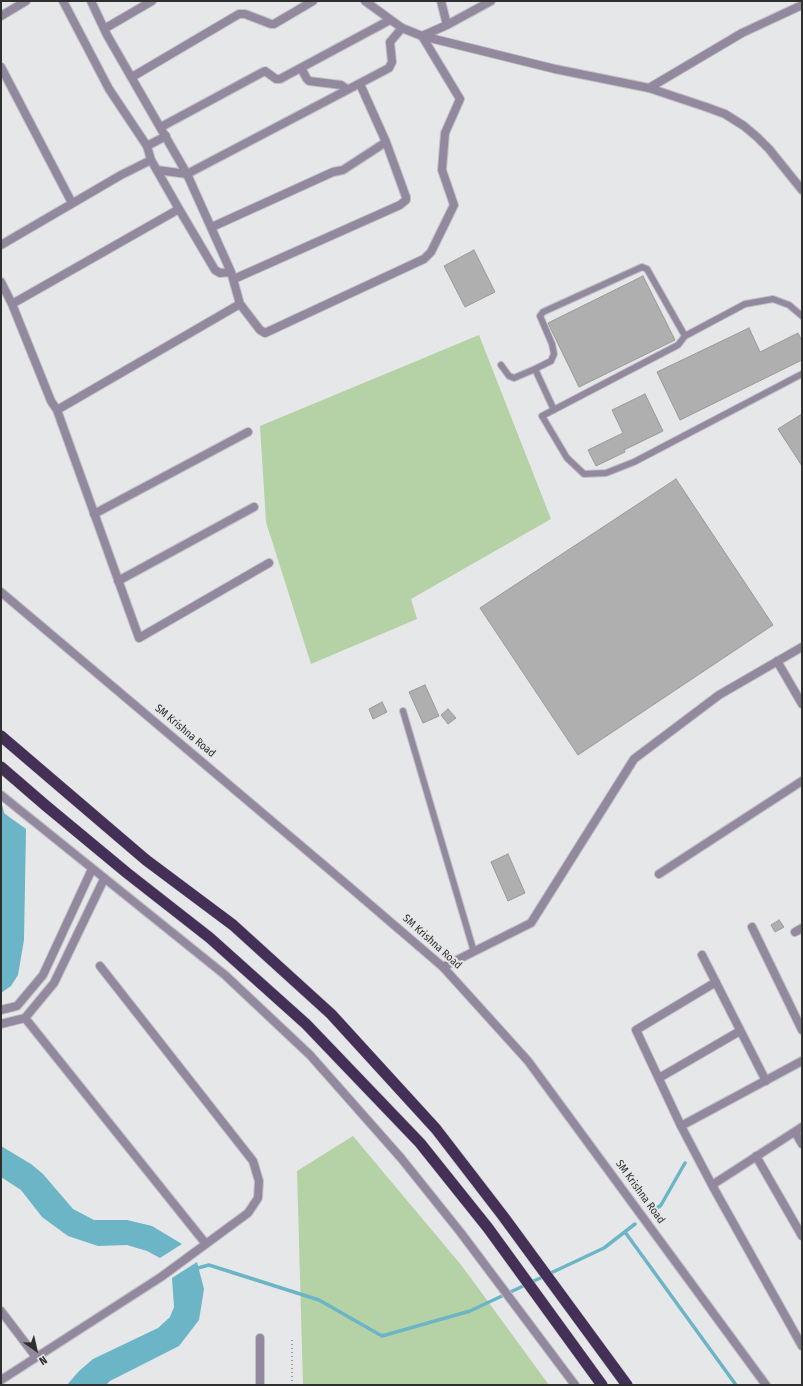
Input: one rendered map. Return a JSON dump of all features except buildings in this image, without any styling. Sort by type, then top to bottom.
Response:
[{"type":"highway","points":[[1,736],[146,860],[233,925],[331,1014],[436,1129],[503,1216],[627,1385]]},
{"type":"highway","points":[[1,767],[127,873],[210,938],[306,1024],[420,1143],[488,1228],[602,1385]]},
{"type":"street","points":[[1,16],[26,1]]},
{"type":"street","points":[[63,1],[109,89],[147,146],[151,160],[179,210],[215,270],[220,273],[233,275],[403,203],[406,197],[386,142],[360,84]]},
{"type":"street","points":[[91,1],[104,30],[187,174],[233,275],[240,304],[260,330],[265,333],[424,259],[431,252],[454,205],[442,170],[445,133],[460,99],[422,36]]},
{"type":"street","points":[[104,30],[152,1]]},
{"type":"street","points":[[132,77],[239,14],[245,14],[274,24],[313,1]]},
{"type":"street","points":[[365,1],[402,28],[422,36],[555,69],[649,88],[724,114],[744,126],[769,149],[801,185]]},
{"type":"street","points":[[441,1],[447,25]]},
{"type":"street","points":[[422,36],[447,25],[491,1]]},
{"type":"street","points":[[649,88],[742,33],[802,5]]},
{"type":"street","points":[[161,127],[263,72],[267,72],[278,80],[390,20]]},
{"type":"street","points":[[157,170],[187,174],[389,68],[392,62],[390,42],[402,28]]},
{"type":"street","points":[[1,67],[72,203]]},
{"type":"street","points":[[301,68],[306,79],[309,81],[341,85],[347,89]]},
{"type":"street","points":[[147,146],[166,136]]},
{"type":"street","points":[[212,228],[333,172],[343,170],[386,142]]},
{"type":"street","points":[[1,245],[121,175],[151,160]]},
{"type":"street","points":[[12,304],[179,210]]},
{"type":"street","points":[[1,282],[12,304],[51,401],[57,410],[139,638],[269,563]]},
{"type":"street","points":[[57,410],[240,304]]},
{"type":"street","points":[[94,514],[248,432]]},
{"type":"street","points":[[118,581],[254,507]]},
{"type":"street","name":"SM Krishna Road","points":[[1,592],[326,866],[443,967],[528,1061],[766,1385]]},
{"type":"street","points":[[443,967],[531,923],[634,759],[719,695],[802,647]]},
{"type":"street","points":[[777,661],[802,704]]},
{"type":"street","points":[[660,874],[802,781]]},
{"type":"street","points":[[2,796],[225,975],[304,1049],[401,1158],[461,1233],[575,1385]]},
{"type":"street","points":[[1,1010],[17,1006],[43,976],[92,869]]},
{"type":"street","points":[[1,1024],[25,1018],[54,983],[104,879]]},
{"type":"street","points":[[752,927],[802,1030]]},
{"type":"street","points":[[702,955],[766,1081]]},
{"type":"street","points":[[1,1380],[161,1277],[248,1213],[258,1198],[259,1181],[253,1161],[100,966]]},
{"type":"street","points":[[716,982],[636,1030],[681,1126],[712,1185],[802,1346]]},
{"type":"street","points":[[25,1018],[206,1244]]},
{"type":"street","points":[[658,1078],[740,1031]]},
{"type":"street","points":[[681,1126],[802,1061]]},
{"type":"street","points":[[712,1185],[802,1127]]},
{"type":"street","points":[[795,1132],[802,1144]]},
{"type":"street","points":[[756,1156],[802,1236]]},
{"type":"street","points":[[1,1311],[36,1357]]},
{"type":"street","points":[[260,1338],[260,1385]]},
{"type":"lane","points":[[501,364],[509,376],[514,378],[551,361],[554,354],[552,344],[540,316],[543,312],[642,267],[647,269],[685,336]]},
{"type":"lane","points":[[802,316],[789,305],[773,299],[745,304],[685,336],[678,345],[542,416],[567,458],[584,474],[606,473],[634,462],[802,374]]},
{"type":"lane","points":[[535,369],[554,410]]},
{"type":"lane","points":[[403,711],[474,952]]},
{"type":"path","points":[[292,1340],[292,1385]]},
{"type":"green space","points":[[479,335],[551,519],[411,599],[417,619],[311,664],[266,522],[260,426]]},
{"type":"green space","points":[[353,1136],[462,1266],[549,1385],[303,1385],[297,1171]]},
{"type":"water","points":[[1,811],[26,829],[24,940],[18,975],[11,986],[1,993]]},
{"type":"water","points":[[1,1146],[31,1164],[43,1174],[73,1209],[94,1220],[127,1220],[152,1226],[182,1244],[160,1258],[147,1251],[127,1245],[98,1246],[68,1236],[42,1217],[21,1190],[1,1177]]},
{"type":"water","points":[[197,1262],[204,1289],[199,1320],[179,1346],[110,1381],[106,1385],[67,1385],[79,1371],[93,1359],[158,1328],[170,1317],[174,1307],[172,1278]]},
{"type":"waterway","points":[[1,807],[3,816]]},
{"type":"waterway","points":[[653,1211],[661,1205],[685,1163]]},
{"type":"waterway","points":[[194,1269],[209,1265],[319,1300],[382,1336],[470,1311],[604,1248],[635,1224]]},
{"type":"waterway","points":[[625,1232],[736,1385]]}]
